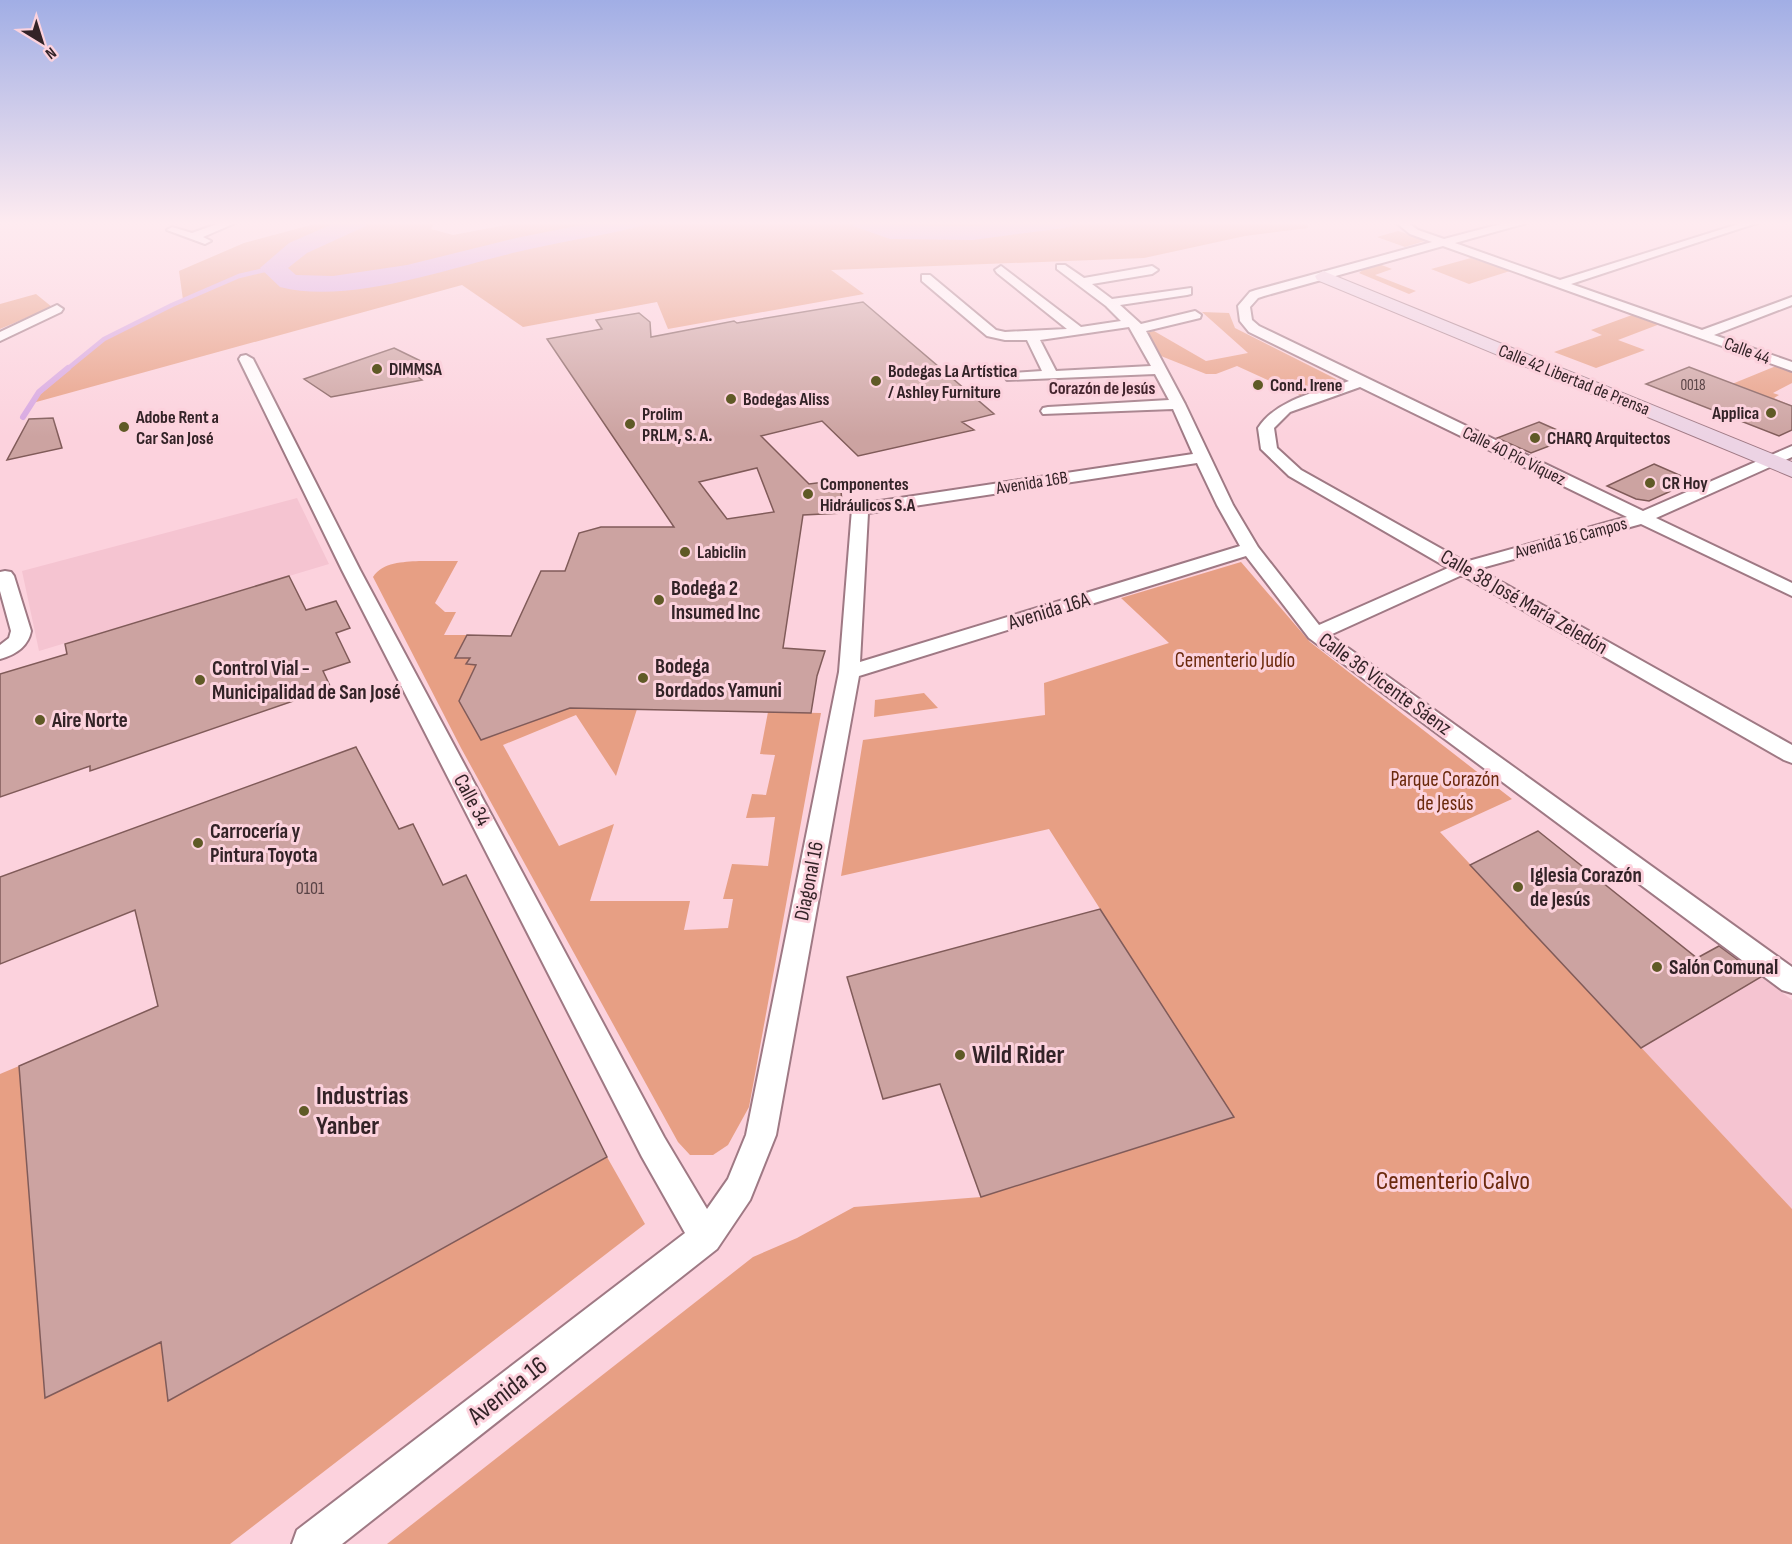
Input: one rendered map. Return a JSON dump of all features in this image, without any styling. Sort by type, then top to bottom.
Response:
[{"type":"main road","name":"Calle 42 Libertad de Prensa","points":[[1378,293],[1787,458]]},
{"type":"street","points":[[944,293],[992,333],[1001,336],[1031,336],[1135,326],[1195,315]]},
{"type":"street","points":[[1030,293],[1077,330]]},
{"type":"street","name":"Calle 36 Vicente Sáenz","points":[[1097,293],[1135,326],[1178,404],[1225,504],[1250,549],[1316,634],[1792,982]]},
{"type":"street","points":[[1110,303],[1174,293]]},
{"type":"street","name":"Calle 40 Pío Víquez","points":[[1264,293],[1254,296],[1245,306],[1243,313],[1246,321],[1254,329],[1792,590]]},
{"type":"street","name":"Calle 44","points":[[1584,293],[1792,367]]},
{"type":"street","points":[[1702,335],[1792,301]]},
{"type":"street","points":[[0,337],[57,309]]},
{"type":"street","points":[[1031,336],[1051,375]]},
{"type":"street","name":"Calle 34","points":[[246,359],[367,601],[653,1147],[706,1238]]},
{"type":"street","points":[[1012,377],[1159,370]]},
{"type":"street","name":"Calle 38 José María Zeledón","points":[[1360,382],[1285,409],[1270,420],[1266,428],[1269,449],[1295,473],[1792,755]]},
{"type":"street","points":[[1048,411],[1178,404]]},
{"type":"street","name":"Avenida 16B","points":[[860,509],[1204,457]]},
{"type":"street","name":"Avenida 16 Campos","points":[[1316,634],[1463,567],[1642,518],[1787,458]]},
{"type":"street","name":"Diagonal 16","points":[[706,1238],[740,1189],[760,1136],[849,672],[860,509]]},
{"type":"street","name":"Avenida 16A","points":[[849,672],[1250,549]]},
{"type":"street","points":[[5,576],[21,631],[21,637],[7,649]]},
{"type":"street","name":"Avenida 16","points":[[311,1544],[706,1238]]},
{"type":"shaded area","points":[[297,498],[329,564],[39,651],[22,571]]},
{"type":"shaded area","points":[[1761,977],[1792,1000],[1792,1209],[1641,1048]]},
{"type":"green space","points":[[182,293],[433,293],[29,404],[106,338],[183,300]]},
{"type":"green space","points":[[474,293],[864,294],[668,329],[657,302],[523,327]]},
{"type":"green space","points":[[36,294],[52,307],[0,329],[0,304]]},
{"type":"green space","points":[[1202,312],[1229,313],[1235,328],[1338,380],[1300,395],[1237,366],[1216,374],[1206,374],[1161,356],[1148,332],[1154,331],[1206,361],[1248,353]]},
{"type":"green space","points":[[1632,315],[1660,324],[1618,340],[1645,350],[1596,368],[1554,352],[1602,335],[1591,330]]},
{"type":"green space","points":[[1776,366],[1792,372],[1792,383],[1773,393],[1779,395],[1774,398],[1792,406],[1732,384]]},
{"type":"green space","points":[[419,561],[458,561],[435,603],[445,612],[456,612],[444,635],[467,635],[455,658],[470,658],[466,664],[476,665],[459,701],[481,740],[570,708],[637,709],[616,776],[576,715],[503,745],[559,846],[614,824],[590,901],[690,901],[684,930],[728,928],[733,899],[723,899],[732,864],[768,866],[775,817],[746,818],[752,794],[766,795],[775,755],[760,754],[768,712],[821,713],[749,1107],[728,1145],[713,1155],[690,1155],[678,1142],[461,748],[373,577],[382,568]]},
{"type":"green space","name":"Cementerio Calvo","points":[[1241,562],[1310,642],[1512,799],[1440,832],[1792,1209],[1792,1544],[387,1544],[753,1257],[797,1238],[854,1207],[981,1197],[1233,1117],[1049,829],[841,876],[863,740],[1045,715],[1044,683],[1169,643],[1121,598]]},
{"type":"green space","points":[[924,693],[938,708],[874,717],[875,700]]},
{"type":"green space","points":[[19,1066],[45,1397],[161,1342],[168,1401],[607,1157],[645,1224],[230,1544],[0,1544],[0,1074]]},
{"type":"building","points":[[863,302],[994,414],[962,422],[974,430],[858,456],[822,421],[761,436],[809,484],[840,480],[843,513],[803,515],[783,648],[825,651],[817,676],[811,713],[570,708],[481,740],[459,701],[476,665],[466,664],[470,658],[455,658],[467,635],[511,636],[541,571],[565,571],[579,533],[601,527],[674,527],[547,339],[602,329],[596,320],[639,313],[650,322],[651,337],[734,321],[737,323]],"holes":[[[757,468],[774,512],[727,519],[699,482]]]},
{"type":"building","name":"DIMMSA","points":[[394,348],[431,366],[413,373],[422,380],[331,397],[304,379]]},
{"type":"building","points":[[1689,367],[1792,406],[1792,430],[1779,436],[1646,384]]},
{"type":"building","points":[[53,418],[62,448],[7,460],[29,419]]},
{"type":"building","name":"CHARQ Arquitectos","points":[[1539,422],[1573,437],[1531,453],[1497,438]]},
{"type":"building","name":"CR Hoy","points":[[1654,464],[1693,481],[1649,501],[1636,499],[1607,486]]},
{"type":"building","name":"Control Vial - Municipalidad de San José","points":[[289,576],[306,610],[336,601],[350,628],[336,633],[350,662],[323,671],[331,688],[90,771],[90,766],[0,797],[0,674],[67,654],[65,644]]},
{"type":"building","name":"Industrias Yanber","points":[[356,747],[399,829],[413,824],[443,885],[466,875],[607,1157],[168,1401],[161,1342],[45,1398],[19,1066],[158,1006],[135,910],[0,964],[0,877]]},
{"type":"building","name":"Salón Comunal","points":[[1538,831],[1697,958],[1719,946],[1761,977],[1641,1048],[1470,865]]},
{"type":"building","name":"Wild Rider","points":[[1100,909],[1234,1117],[981,1197],[940,1084],[883,1099],[847,977]]},
{"type":"waterway","points":[[66,370],[104,339],[200,293]]},
{"type":"waterway","points":[[23,417],[39,392],[68,368]]},
{"type":"place","name":"DIMMSA","points":[[377,369]]},
{"type":"place","name":"Bodegas La Artística / Ashley Furniture","points":[[876,381]]},
{"type":"place","name":"Cond. Irene","points":[[1258,385]]},
{"type":"place","name":"Bodegas Aliss","points":[[731,399]]},
{"type":"place","name":"Applica","points":[[1771,413]]},
{"type":"place","name":"Prolim PRLM, S. A.","points":[[630,424]]},
{"type":"place","name":"Adobe Rent a Car San José","points":[[124,427]]},
{"type":"place","name":"CHARQ Arquitectos","points":[[1535,438]]},
{"type":"place","name":"CR Hoy","points":[[1650,483]]},
{"type":"place","name":"Componentes Hidráulicos S.A","points":[[808,494]]},
{"type":"place","name":"Labiclin","points":[[685,552]]},
{"type":"place","name":"Bodega 2 Insumed Inc","points":[[659,600]]},
{"type":"place","name":"Bodega Bordados Yamuni","points":[[643,678]]},
{"type":"place","name":"Control Vial - Municipalidad de San José","points":[[200,680]]},
{"type":"place","name":"Aire Norte","points":[[40,720]]},
{"type":"place","name":"Carrocería y Pintura Toyota","points":[[198,843]]},
{"type":"place","name":"Iglesia Corazón de Jesús","points":[[1518,887]]},
{"type":"place","name":"Salón Comunal","points":[[1657,967]]},
{"type":"place","name":"Wild Rider","points":[[960,1055]]},
{"type":"place","name":"Industrias Yanber","points":[[304,1111]]},
{"type":"district","name":"Corazón de Jesús","points":[[1102,388]]},
{"type":"park label","name":"Cementerio Judío","points":[[1235,660]]},
{"type":"park label","name":"Parque Corazón de Jesús","points":[[1445,791]]}]
